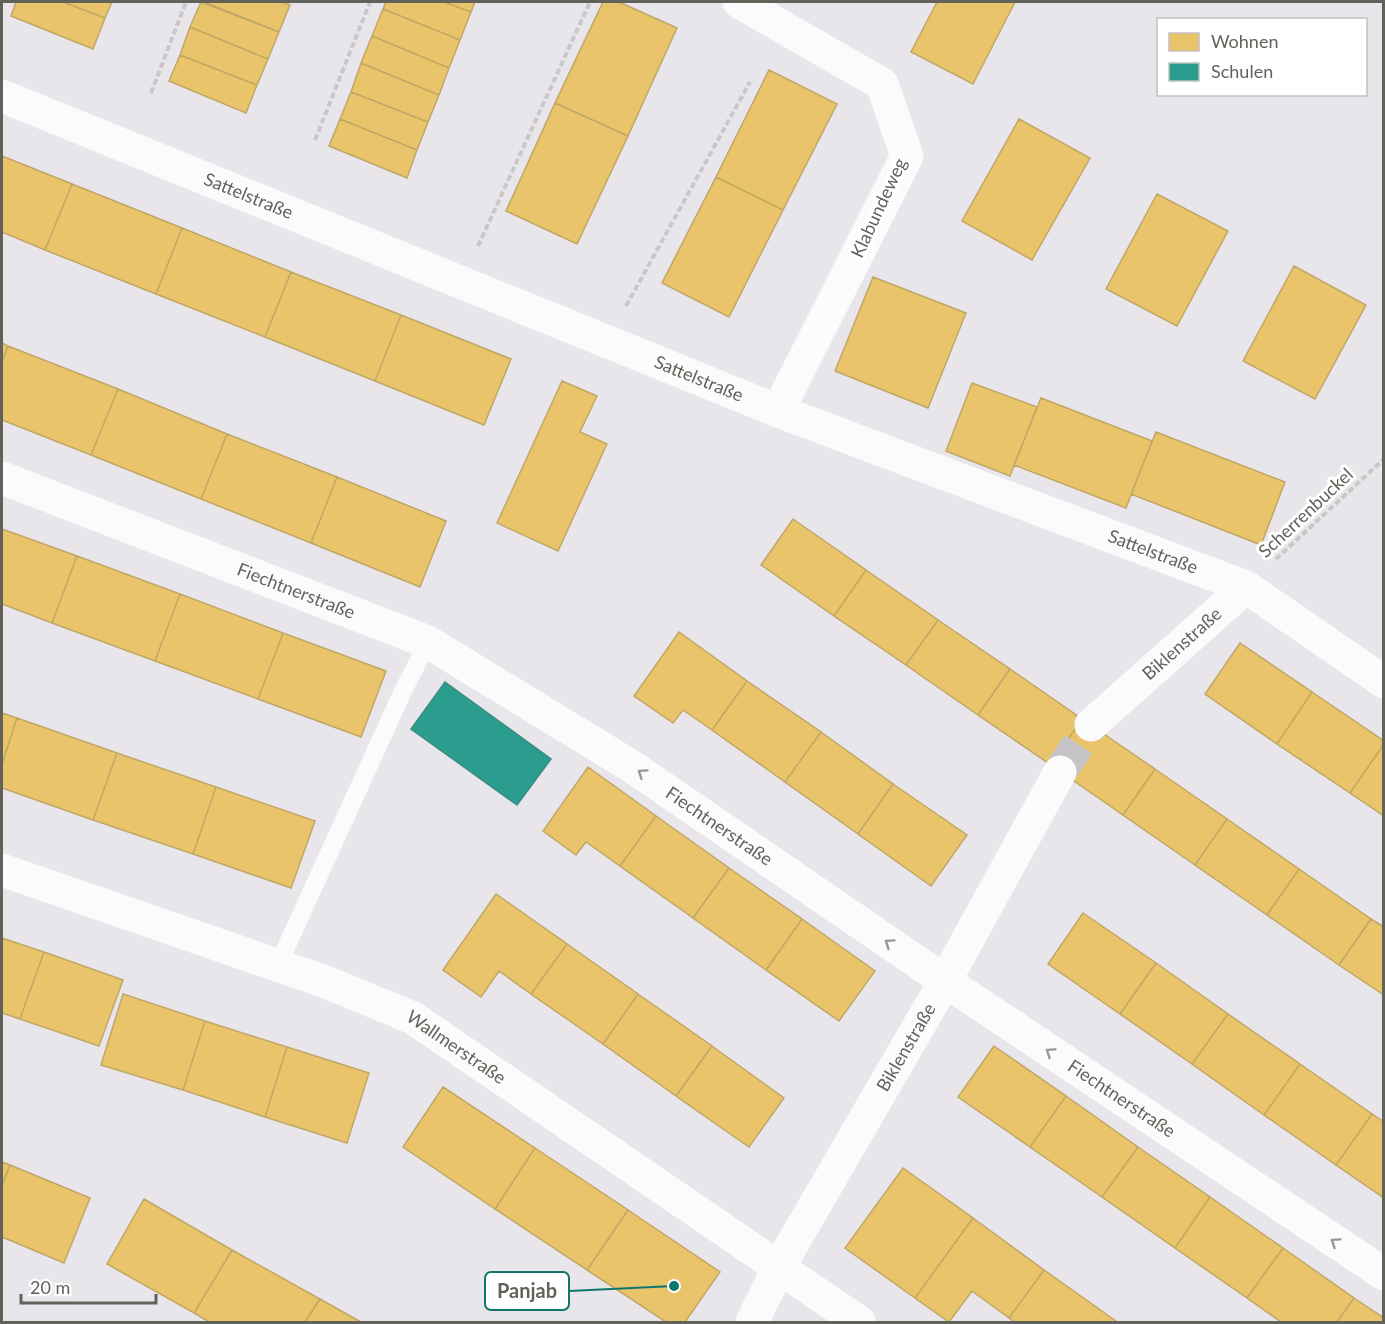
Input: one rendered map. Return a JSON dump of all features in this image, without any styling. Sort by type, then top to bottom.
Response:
[{"type":"street","name":"Klabundeweg","points":[[739,2],[882,84],[907,156],[778,411]]},
{"type":"street","name":"Sattelstraße","points":[[2,96],[778,411],[1246,587],[1383,682]]},
{"type":"street","name":"Fiechtnerstraße","points":[[2,478],[428,642],[631,766],[945,981],[1383,1274]]},
{"type":"street","name":"Biklenstraße","points":[[1091,725],[1246,587]]},
{"type":"street","name":"Biklenstraße","points":[[752,1323],[779,1268],[945,981],[1060,772]]},
{"type":"street","name":"Wallmerstraße","points":[[2,870],[326,982],[412,1018],[860,1323]]},
{"type":"lane","points":[[278,965],[403,691],[428,642]]},
{"type":"path","points":[[151,93],[186,2]]},
{"type":"path","points":[[315,140],[370,2]]},
{"type":"path","points":[[462,282],[590,2]]},
{"type":"path","points":[[607,341],[750,82]]},
{"type":"path","name":"Scherrenbuckel","points":[[1246,587],[1383,459]]},
{"type":"building: Wohnen","points":[[16,2],[63,2],[105,18],[93,49],[11,16]]},
{"type":"building: Wohnen","points":[[63,2],[112,2],[105,18]]},
{"type":"building: Wohnen","points":[[201,2],[279,32],[268,59],[190,27]]},
{"type":"building: Wohnen","points":[[204,2],[282,2],[290,5],[279,32]]},
{"type":"building: Wohnen","points":[[386,2],[444,2],[471,12],[460,40],[383,9]]},
{"type":"building: Wohnen","points":[[444,2],[475,2],[471,12]]},
{"type":"building: Wohnen","points":[[603,2],[619,2],[677,28],[628,136],[555,103]]},
{"type":"building: Wohnen","points":[[937,2],[1015,2],[973,84],[911,52]]},
{"type":"building: Wohnen","points":[[383,9],[460,40],[449,68],[372,36]]},
{"type":"building: Wohnen","points":[[190,27],[268,59],[257,85],[180,55]]},
{"type":"building: Wohnen","points":[[372,36],[449,68],[439,95],[361,63]]},
{"type":"building: Wohnen","points":[[180,55],[257,85],[246,113],[169,81]]},
{"type":"building: Wohnen","points":[[361,63],[439,95],[428,122],[351,92]]},
{"type":"building: Wohnen","points":[[769,70],[837,104],[783,210],[716,177]]},
{"type":"building: Wohnen","points":[[351,92],[428,122],[417,150],[340,119]]},
{"type":"building: Wohnen","points":[[555,103],[628,136],[577,244],[506,211]]},
{"type":"building: Wohnen","points":[[340,119],[417,150],[407,178],[329,146]]},
{"type":"building: Wohnen","points":[[1019,119],[1090,158],[1032,260],[962,221]]},
{"type":"building: Wohnen","points":[[2,156],[72,184],[45,250],[2,232]]},
{"type":"building: Wohnen","points":[[716,177],[783,210],[729,317],[662,283]]},
{"type":"building: Wohnen","points":[[72,184],[182,228],[156,294],[45,250]]},
{"type":"building: Wohnen","points":[[1157,194],[1228,231],[1177,326],[1106,289]]},
{"type":"building: Wohnen","points":[[182,228],[291,272],[265,337],[156,294]]},
{"type":"building: Wohnen","points":[[1294,266],[1366,305],[1315,399],[1243,361]]},
{"type":"building: Wohnen","points":[[291,272],[401,315],[375,381],[265,337]]},
{"type":"building: Wohnen","points":[[873,277],[966,313],[928,408],[835,371]]},
{"type":"building: Wohnen","points":[[401,315],[511,359],[484,425],[375,381]]},
{"type":"building: Wohnen","points":[[2,343],[8,346],[2,362]]},
{"type":"building: Wohnen","points":[[8,346],[118,389],[91,455],[2,420],[2,362]]},
{"type":"building: Wohnen","points":[[562,381],[597,396],[580,432],[607,444],[558,551],[497,523]]},
{"type":"building: Wohnen","points":[[972,383],[1037,407],[1010,476],[946,451]]},
{"type":"building: Wohnen","points":[[118,389],[227,434],[201,499],[91,455]]},
{"type":"building: Wohnen","points":[[1041,398],[1152,441],[1126,508],[1014,465]]},
{"type":"building: Wohnen","points":[[1156,432],[1285,482],[1261,545],[1131,494]]},
{"type":"building: Wohnen","points":[[227,434],[337,477],[311,543],[201,499]]},
{"type":"building: Wohnen","points":[[337,477],[446,521],[420,587],[311,543]]},
{"type":"building: Wohnen","points":[[793,519],[866,570],[834,616],[761,565]]},
{"type":"building: Wohnen","points":[[2,529],[77,556],[52,623],[2,604]]},
{"type":"building: Wohnen","points":[[77,556],[180,594],[155,661],[52,623]]},
{"type":"building: Wohnen","points":[[866,570],[938,620],[906,665],[834,616]]},
{"type":"building: Wohnen","points":[[180,594],[283,633],[258,699],[155,661]]},
{"type":"building: Wohnen","points":[[938,620],[1010,669],[978,715],[906,665]]},
{"type":"building: Wohnen","points":[[679,632],[747,681],[712,730],[683,710],[673,723],[634,696]]},
{"type":"building: Wohnen","points":[[283,633],[386,671],[361,737],[258,699]]},
{"type":"building: Wohnen","points":[[1240,643],[1312,692],[1277,744],[1205,694]]},
{"type":"building: Wohnen","points":[[1010,669],[1082,719],[1051,765],[978,715]]},
{"type":"building: Wohnen","points":[[747,681],[821,732],[785,782],[712,730]]},
{"type":"building: Wohnen","points":[[1312,692],[1384,741],[1350,793],[1277,744]]},
{"type":"building: Wohnen","points":[[2,713],[17,718],[2,764]]},
{"type":"building: Wohnen","points":[[17,718],[117,753],[93,820],[2,788],[2,764]]},
{"type":"building: Wohnen","points":[[1082,719],[1155,769],[1123,815],[1051,765]]},
{"type":"building: Wohnen","points":[[821,732],[893,784],[858,834],[785,782]]},
{"type":"building: Wohnen","points":[[1384,744],[1384,816],[1350,793]]},
{"type":"building: Wohnen","points":[[117,753],[216,787],[193,854],[93,820]]},
{"type":"building: Wohnen","points":[[588,767],[656,816],[620,866],[586,842],[576,855],[543,831]]},
{"type":"building: Wohnen","points":[[1155,769],[1227,819],[1195,865],[1123,815]]},
{"type":"building: Wohnen","points":[[893,784],[967,835],[931,886],[858,834]]},
{"type":"building: Wohnen","points":[[216,787],[315,821],[291,888],[193,854]]},
{"type":"building: Wohnen","points":[[656,816],[729,868],[693,918],[620,866]]},
{"type":"building: Wohnen","points":[[1227,819],[1299,869],[1267,915],[1195,865]]},
{"type":"building: Wohnen","points":[[729,868],[802,919],[766,970],[693,918]]},
{"type":"building: Wohnen","points":[[1299,869],[1371,919],[1339,965],[1267,915]]},
{"type":"building: Wohnen","points":[[496,894],[567,944],[531,994],[499,971],[481,997],[443,970]]},
{"type":"building: Wohnen","points":[[1083,913],[1156,963],[1120,1014],[1048,964]]},
{"type":"building: Wohnen","points":[[802,919],[875,971],[839,1021],[766,970]]},
{"type":"building: Wohnen","points":[[1371,919],[1384,927],[1384,995],[1339,965]]},
{"type":"building: Wohnen","points":[[2,938],[44,952],[20,1019],[2,1013]]},
{"type":"building: Wohnen","points":[[567,944],[638,994],[603,1044],[531,994]]},
{"type":"building: Wohnen","points":[[44,952],[123,980],[99,1046],[20,1019]]},
{"type":"building: Wohnen","points":[[1156,963],[1228,1014],[1192,1064],[1120,1014]]},
{"type":"building: Wohnen","points":[[123,994],[205,1021],[183,1090],[101,1065]]},
{"type":"building: Wohnen","points":[[638,994],[712,1046],[676,1096],[603,1044]]},
{"type":"building: Wohnen","points":[[1228,1014],[1300,1064],[1264,1115],[1192,1064]]},
{"type":"building: Wohnen","points":[[205,1021],[287,1047],[265,1117],[183,1090]]},
{"type":"building: Wohnen","points":[[712,1046],[784,1098],[749,1147],[676,1096]]},
{"type":"building: Wohnen","points":[[994,1046],[1066,1096],[1030,1147],[958,1097]]},
{"type":"building: Wohnen","points":[[287,1047],[369,1073],[347,1143],[265,1117]]},
{"type":"building: Wohnen","points":[[1300,1064],[1372,1114],[1336,1165],[1264,1115]]},
{"type":"building: Wohnen","points":[[443,1087],[535,1148],[495,1209],[403,1147]]},
{"type":"building: Wohnen","points":[[1066,1096],[1138,1147],[1102,1197],[1030,1147]]},
{"type":"building: Wohnen","points":[[1372,1114],[1384,1122],[1384,1198],[1336,1165]]},
{"type":"building: Wohnen","points":[[1138,1147],[1210,1197],[1175,1248],[1102,1197]]},
{"type":"building: Wohnen","points":[[535,1148],[628,1210],[587,1270],[495,1209]]},
{"type":"building: Wohnen","points":[[2,1162],[10,1165],[2,1185]]},
{"type":"building: Wohnen","points":[[10,1165],[90,1198],[64,1263],[2,1237],[2,1185]]},
{"type":"building: Wohnen","points":[[903,1168],[973,1218],[915,1298],[845,1248]]},
{"type":"building: Wohnen","points":[[1210,1197],[1283,1248],[1247,1298],[1175,1248]]},
{"type":"building: Wohnen","points":[[144,1199],[232,1250],[194,1313],[107,1264]]},
{"type":"building: Wohnen","points":[[628,1210],[720,1272],[685,1322],[666,1322],[587,1270]]},
{"type":"building: Wohnen","points":[[973,1218],[1044,1270],[1009,1318],[972,1291],[949,1322],[915,1298]]},
{"type":"building: Wohnen","points":[[1283,1248],[1354,1298],[1337,1322],[1281,1322],[1247,1298]]},
{"type":"building: Wohnen","points":[[232,1250],[320,1299],[305,1322],[209,1322],[194,1313]]},
{"type":"building: Wohnen","points":[[1044,1270],[1116,1321],[1015,1322],[1009,1318]]},
{"type":"building: Wohnen","points":[[1354,1298],[1384,1318],[1384,1322],[1337,1322]]},
{"type":"building: Wohnen","points":[[320,1299],[361,1322],[305,1322]]},
{"type":"building: Schulen","points":[[445,682],[551,759],[517,805],[411,729]]},
{"type":"tunnel","points":[[1060,772],[1091,725]]},
{"type":"place","name":"Panjab","points":[[674,1286]]}]
